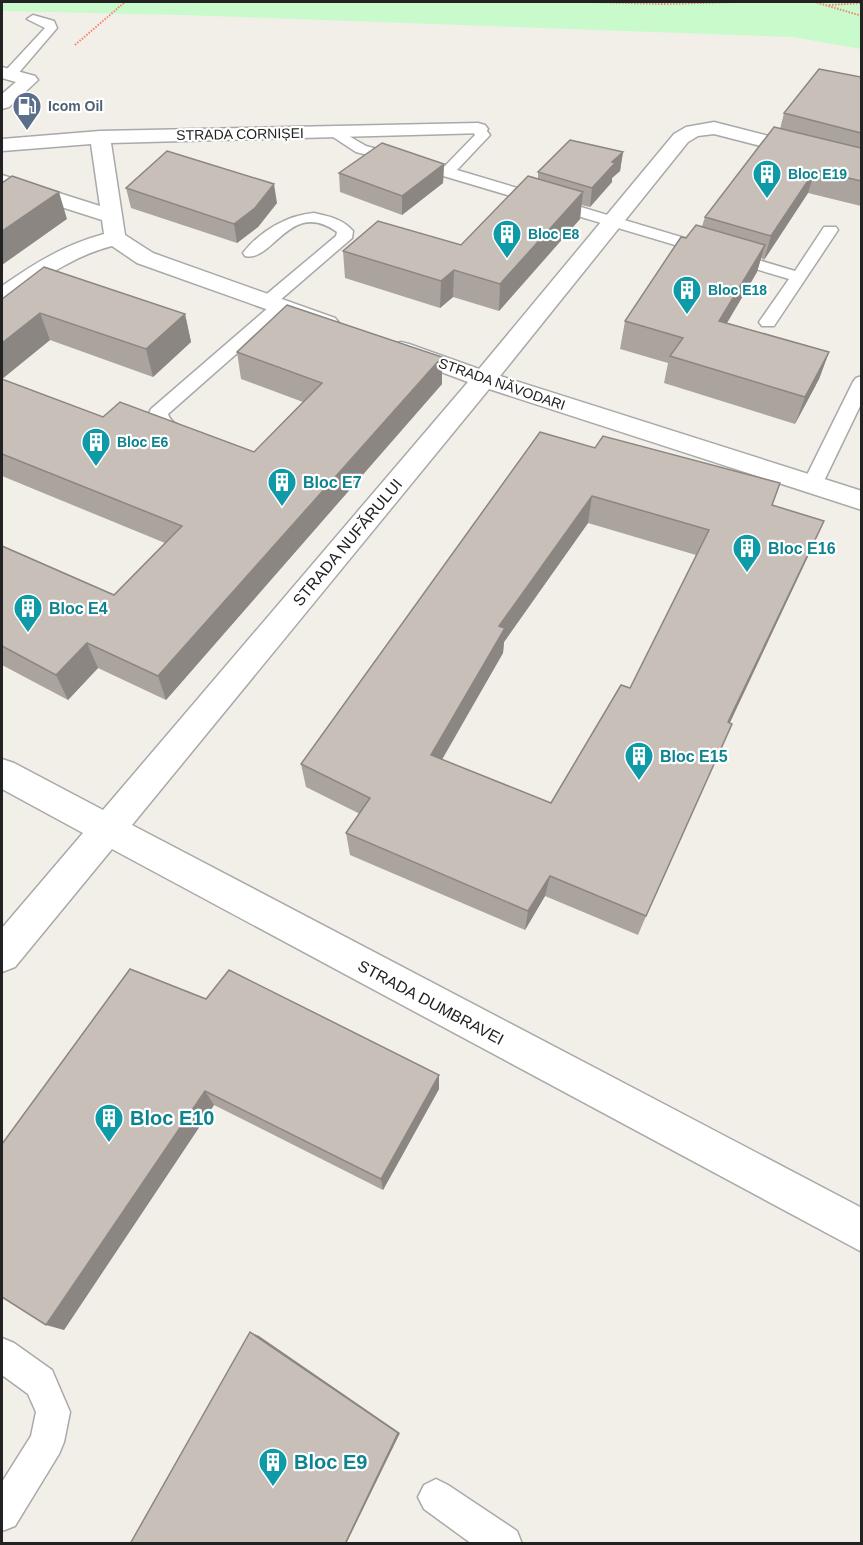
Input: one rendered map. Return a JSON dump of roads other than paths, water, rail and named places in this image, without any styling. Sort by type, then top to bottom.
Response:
[{"type":"street","points":[[2,103],[29,80],[6,73]]},
{"type":"street","name":"STRADA NUFĂRULUI","points":[[2,955],[484,379],[681,138],[693,131],[714,128],[737,132],[861,166]]},
{"type":"street","name":"STRADA CORNIȘEI","points":[[2,145],[100,137],[478,129]]},
{"type":"street","points":[[100,137],[113,227]]},
{"type":"street","points":[[2,181],[113,227],[145,258],[344,329]]},
{"type":"street","points":[[2,296],[51,262],[82,247],[113,227]]},
{"type":"street","name":"STRADA NĂVODARI","points":[[376,340],[484,379],[861,501]]},
{"type":"street","name":"STRADA DUMBRAVEI","points":[[2,773],[861,1230]]},
{"type":"lane","points":[[6,73],[51,28],[50,24],[33,19]]},
{"type":"lane","points":[[447,172],[483,135],[478,129]]},
{"type":"lane","points":[[335,132],[361,149],[447,172],[798,277]]},
{"type":"lane","points":[[203,443],[172,431],[160,421],[158,413],[344,238],[345,231],[340,226],[315,217],[303,216],[291,221],[251,253]]},
{"type":"lane","points":[[768,322],[830,230]]},
{"type":"lane","points":[[812,485],[861,382]]},
{"type":"lane","points":[[2,1355],[40,1382],[54,1412],[47,1442],[2,1513]]},
{"type":"lane","points":[[436,1497],[504,1544]]},
{"type":"place","name":"Icom Oil","points":[[27,132]]},
{"type":"place","name":"Bloc E19","points":[[767,200]]},
{"type":"place","name":"Bloc E8","points":[[507,260]]},
{"type":"place","name":"Bloc E18","points":[[687,316]]},
{"type":"place","name":"Bloc E6","points":[[96,468]]},
{"type":"place","name":"Bloc E7","points":[[282,508]]},
{"type":"place","name":"Bloc E16","points":[[747,574]]},
{"type":"place","name":"Bloc E4","points":[[28,634]]},
{"type":"place","name":"Bloc E15","points":[[639,782]]},
{"type":"place","name":"Bloc E10","points":[[109,1144]]},
{"type":"place","name":"Bloc E9","points":[[273,1488]]}]
